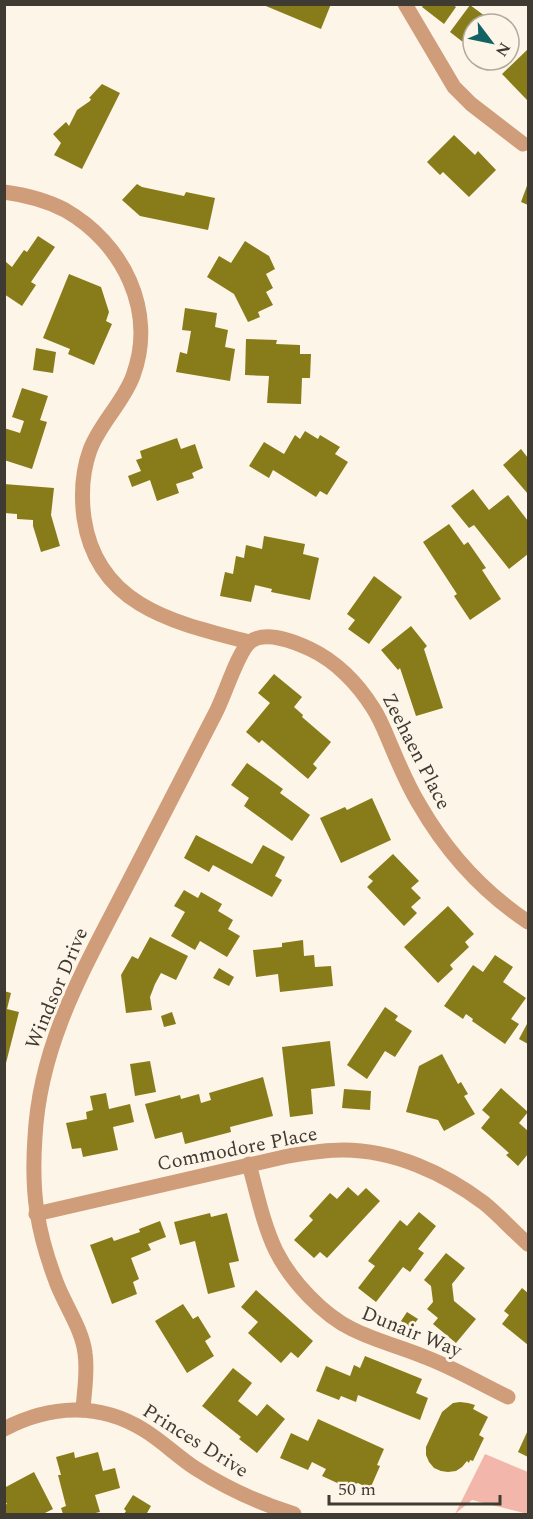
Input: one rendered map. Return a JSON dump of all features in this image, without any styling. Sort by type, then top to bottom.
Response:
[{"type":"street","points":[[405,4],[454,87],[471,104],[524,144]]},
{"type":"street","points":[[4,192],[45,201],[65,210],[86,224],[105,241],[119,259],[130,280],[138,305],[139,356],[133,377],[99,432],[90,451],[84,474],[82,500],[86,528],[96,556],[118,587],[153,612],[198,630],[249,642]]},
{"type":"street","name":"Zeehaen Place","points":[[249,642],[253,639],[267,637],[302,646],[321,655],[350,678],[374,709],[412,793],[434,829],[471,874],[528,922]]},
{"type":"street","name":"Windsor Drive","points":[[82,1410],[86,1364],[82,1338],[45,1252],[36,1214],[33,1175],[35,1136],[44,1073],[53,1042],[80,976],[219,707],[241,654],[249,642]]},
{"type":"street","name":"Commodore Place","points":[[36,1214],[249,1164],[315,1151],[344,1150],[398,1158],[421,1166],[461,1188],[491,1209],[528,1244]]},
{"type":"street","name":"Dunair Way","points":[[249,1164],[268,1234],[277,1253],[296,1281],[327,1312],[355,1331],[452,1368],[508,1397]]},
{"type":"street","name":"Princes Drive","points":[[4,1429],[41,1414],[82,1410],[118,1416],[145,1431],[220,1483],[245,1496],[294,1515]]},
{"type":"shaded area","points":[[485,1454],[528,1472],[528,1514],[472,1500],[455,1514]]},
{"type":"building","points":[[261,4],[331,4],[321,29]]},
{"type":"building","points":[[424,4],[452,4],[456,7],[444,24],[422,7]]},
{"type":"building","points":[[470,5],[479,12],[465,12]]},
{"type":"building","points":[[461,17],[461,41],[450,32]]},
{"type":"building","points":[[528,49],[528,101],[502,74],[521,72],[521,56]]},
{"type":"building","points":[[102,84],[120,93],[82,169],[54,155],[61,143],[53,134],[66,122],[69,126],[77,110],[90,101],[89,98]]},
{"type":"building","points":[[454,135],[475,155],[478,151],[496,170],[469,197],[443,172],[440,175],[427,162]]},
{"type":"building","points":[[528,183],[528,205],[521,202]]},
{"type":"building","points":[[137,184],[184,196],[186,192],[215,198],[208,230],[140,216],[122,200]]},
{"type":"building","points":[[38,236],[55,247],[31,282],[36,285],[22,306],[4,294],[4,265],[6,262],[12,267],[24,250],[27,252]]},
{"type":"building","points":[[245,241],[269,256],[275,269],[266,274],[273,288],[266,292],[273,305],[258,312],[260,317],[248,322],[234,294],[207,277],[219,256],[231,263]]},
{"type":"building","points":[[69,274],[101,287],[109,312],[106,321],[112,324],[94,365],[68,354],[70,349],[43,338]]},
{"type":"building","points":[[185,308],[217,313],[215,327],[228,330],[225,347],[235,349],[230,381],[176,372],[180,352],[187,354],[191,331],[182,330]]},
{"type":"building","points":[[246,339],[277,340],[276,344],[300,345],[300,354],[311,354],[310,378],[302,378],[301,404],[267,403],[269,376],[245,375]]},
{"type":"building","points":[[36,348],[56,352],[53,373],[33,370]]},
{"type":"building","points":[[22,388],[48,396],[40,420],[47,422],[32,469],[4,460],[4,428],[20,433],[24,421],[12,417]]},
{"type":"building","points":[[305,431],[318,439],[320,435],[340,447],[335,454],[348,462],[327,495],[320,491],[316,497],[273,470],[269,478],[249,466],[264,442],[284,454],[295,435],[300,439]]},
{"type":"building","points":[[177,438],[181,449],[195,444],[203,468],[192,473],[194,478],[176,484],[179,493],[157,501],[150,480],[132,487],[128,476],[141,471],[136,460],[142,458],[140,451]]},
{"type":"building","points":[[521,449],[528,458],[528,494],[503,465]]},
{"type":"building","points":[[4,484],[54,488],[51,515],[60,546],[41,552],[33,520],[17,519],[17,514],[4,513]]},
{"type":"building","points":[[473,489],[489,510],[508,495],[528,521],[528,554],[509,569],[474,525],[469,528],[451,506]]},
{"type":"building","points":[[449,524],[464,545],[468,542],[486,568],[482,570],[501,599],[470,620],[454,596],[457,594],[423,542]]},
{"type":"building","points":[[264,536],[305,544],[303,554],[319,558],[310,600],[271,592],[272,589],[255,585],[251,602],[220,596],[225,572],[233,574],[236,556],[244,558],[246,545],[262,549]]},
{"type":"building","points":[[374,576],[402,597],[369,644],[348,629],[355,620],[347,614]]},
{"type":"building","points":[[411,626],[427,646],[424,649],[443,708],[416,716],[400,668],[398,670],[381,650]]},
{"type":"building","points":[[274,674],[302,697],[294,707],[331,742],[313,764],[317,768],[308,779],[262,740],[259,743],[246,732],[270,703],[258,693]]},
{"type":"building","points":[[247,763],[283,789],[280,793],[310,815],[292,841],[244,806],[249,798],[231,785]]},
{"type":"building","points":[[372,798],[391,840],[341,863],[320,818],[345,807],[347,810]]},
{"type":"building","points":[[196,835],[252,864],[263,845],[285,857],[275,876],[282,880],[272,897],[213,865],[209,872],[184,858]]},
{"type":"building","points":[[393,854],[419,881],[411,888],[421,898],[411,907],[417,913],[404,926],[367,887],[373,881],[368,877]]},
{"type":"building","points":[[184,890],[198,898],[201,892],[222,904],[218,911],[233,920],[228,929],[240,936],[227,957],[200,941],[195,950],[171,936],[185,912],[174,906]]},
{"type":"building","points":[[448,906],[474,934],[465,942],[469,947],[450,965],[453,969],[438,983],[404,947]]},
{"type":"building","points":[[150,937],[188,956],[176,980],[161,973],[150,997],[152,1010],[126,1013],[121,975],[132,956],[138,959]]},
{"type":"building","points":[[303,940],[304,956],[314,955],[315,967],[331,966],[333,986],[280,992],[278,974],[256,977],[253,950],[282,947],[282,943]]},
{"type":"building","points":[[495,955],[513,967],[503,982],[526,998],[511,1019],[519,1024],[505,1044],[472,1021],[473,1019],[466,1014],[463,1019],[444,1006],[473,965],[483,972]]},
{"type":"building","points":[[219,968],[234,977],[229,986],[213,978]]},
{"type":"building","points":[[4,991],[11,993],[7,1009],[19,1012],[5,1067]]},
{"type":"building","points":[[385,1007],[398,1016],[395,1020],[412,1031],[395,1057],[385,1051],[367,1079],[347,1065]]},
{"type":"building","points":[[172,1012],[176,1024],[164,1027],[161,1016]]},
{"type":"building","points":[[528,1022],[528,1044],[519,1039]]},
{"type":"building","points":[[330,1041],[335,1086],[311,1089],[313,1114],[290,1117],[282,1047]]},
{"type":"building","points":[[442,1054],[458,1084],[461,1082],[468,1094],[464,1096],[475,1114],[444,1131],[438,1120],[406,1112],[419,1066]]},
{"type":"building","points":[[150,1061],[156,1092],[135,1096],[130,1064]]},
{"type":"building","points":[[263,1077],[273,1116],[230,1127],[231,1132],[185,1144],[182,1132],[155,1139],[145,1104],[180,1095],[181,1099],[199,1094],[201,1103],[211,1100],[209,1093]]},
{"type":"building","points":[[501,1088],[528,1112],[519,1123],[528,1131],[528,1154],[518,1166],[506,1155],[509,1153],[481,1128],[490,1117],[482,1110]]},
{"type":"building","points":[[344,1089],[371,1091],[370,1110],[342,1108]]},
{"type":"building","points":[[106,1093],[109,1109],[130,1104],[134,1122],[113,1127],[118,1150],[83,1157],[81,1148],[72,1149],[66,1123],[87,1119],[86,1112],[93,1110],[90,1096]]},
{"type":"building","points":[[348,1187],[358,1196],[366,1188],[380,1201],[327,1258],[320,1252],[314,1258],[294,1240],[313,1220],[309,1216],[330,1193],[337,1199]]},
{"type":"building","points":[[419,1212],[436,1226],[418,1249],[424,1253],[410,1272],[403,1267],[376,1302],[358,1288],[375,1266],[368,1261],[400,1220],[407,1226]]},
{"type":"building","points":[[210,1213],[211,1217],[227,1213],[239,1261],[229,1263],[235,1287],[208,1294],[195,1241],[180,1245],[174,1222]]},
{"type":"building","points":[[160,1221],[166,1237],[148,1244],[151,1250],[131,1258],[139,1279],[133,1282],[137,1294],[112,1304],[90,1245],[112,1237],[114,1241],[140,1232],[139,1229]]},
{"type":"building","points":[[446,1253],[465,1268],[452,1284],[454,1301],[476,1319],[456,1343],[433,1324],[438,1318],[427,1309],[433,1302],[431,1286],[424,1280]]},
{"type":"building","points":[[522,1288],[528,1293],[528,1345],[502,1324],[509,1315],[504,1311]]},
{"type":"building","points":[[256,1290],[313,1341],[298,1358],[291,1352],[281,1363],[248,1333],[258,1322],[241,1307]]},
{"type":"building","points":[[183,1304],[193,1319],[198,1316],[211,1337],[205,1341],[214,1356],[187,1373],[155,1321]]},
{"type":"building","points":[[407,1312],[418,1319],[411,1328],[401,1321]]},
{"type":"building","points":[[365,1356],[422,1379],[416,1393],[428,1398],[420,1420],[358,1395],[356,1402],[341,1396],[339,1400],[316,1391],[326,1366],[350,1376],[354,1365],[360,1368]]},
{"type":"building","points":[[233,1368],[252,1383],[238,1401],[257,1416],[267,1404],[285,1419],[257,1453],[202,1406]]},
{"type":"building","points":[[453,1403],[475,1405],[473,1409],[488,1417],[479,1435],[484,1438],[473,1461],[470,1460],[469,1463],[467,1461],[456,1471],[441,1471],[429,1462],[426,1447],[442,1412]]},
{"type":"building","points":[[318,1419],[384,1449],[377,1465],[380,1466],[370,1489],[358,1483],[346,1487],[322,1476],[326,1469],[312,1462],[308,1470],[280,1458],[291,1433],[308,1441]]},
{"type":"building","points":[[528,1430],[528,1457],[518,1452]]},
{"type":"building","points":[[74,1452],[75,1458],[98,1452],[103,1471],[115,1468],[120,1488],[95,1495],[100,1512],[63,1514],[61,1508],[66,1506],[56,1457]]},
{"type":"building","points":[[34,1472],[53,1509],[43,1514],[4,1514],[4,1505],[7,1504],[4,1499],[4,1488]]},
{"type":"building","points":[[133,1495],[151,1506],[147,1513],[150,1514],[124,1514],[126,1511],[124,1509]]}]
